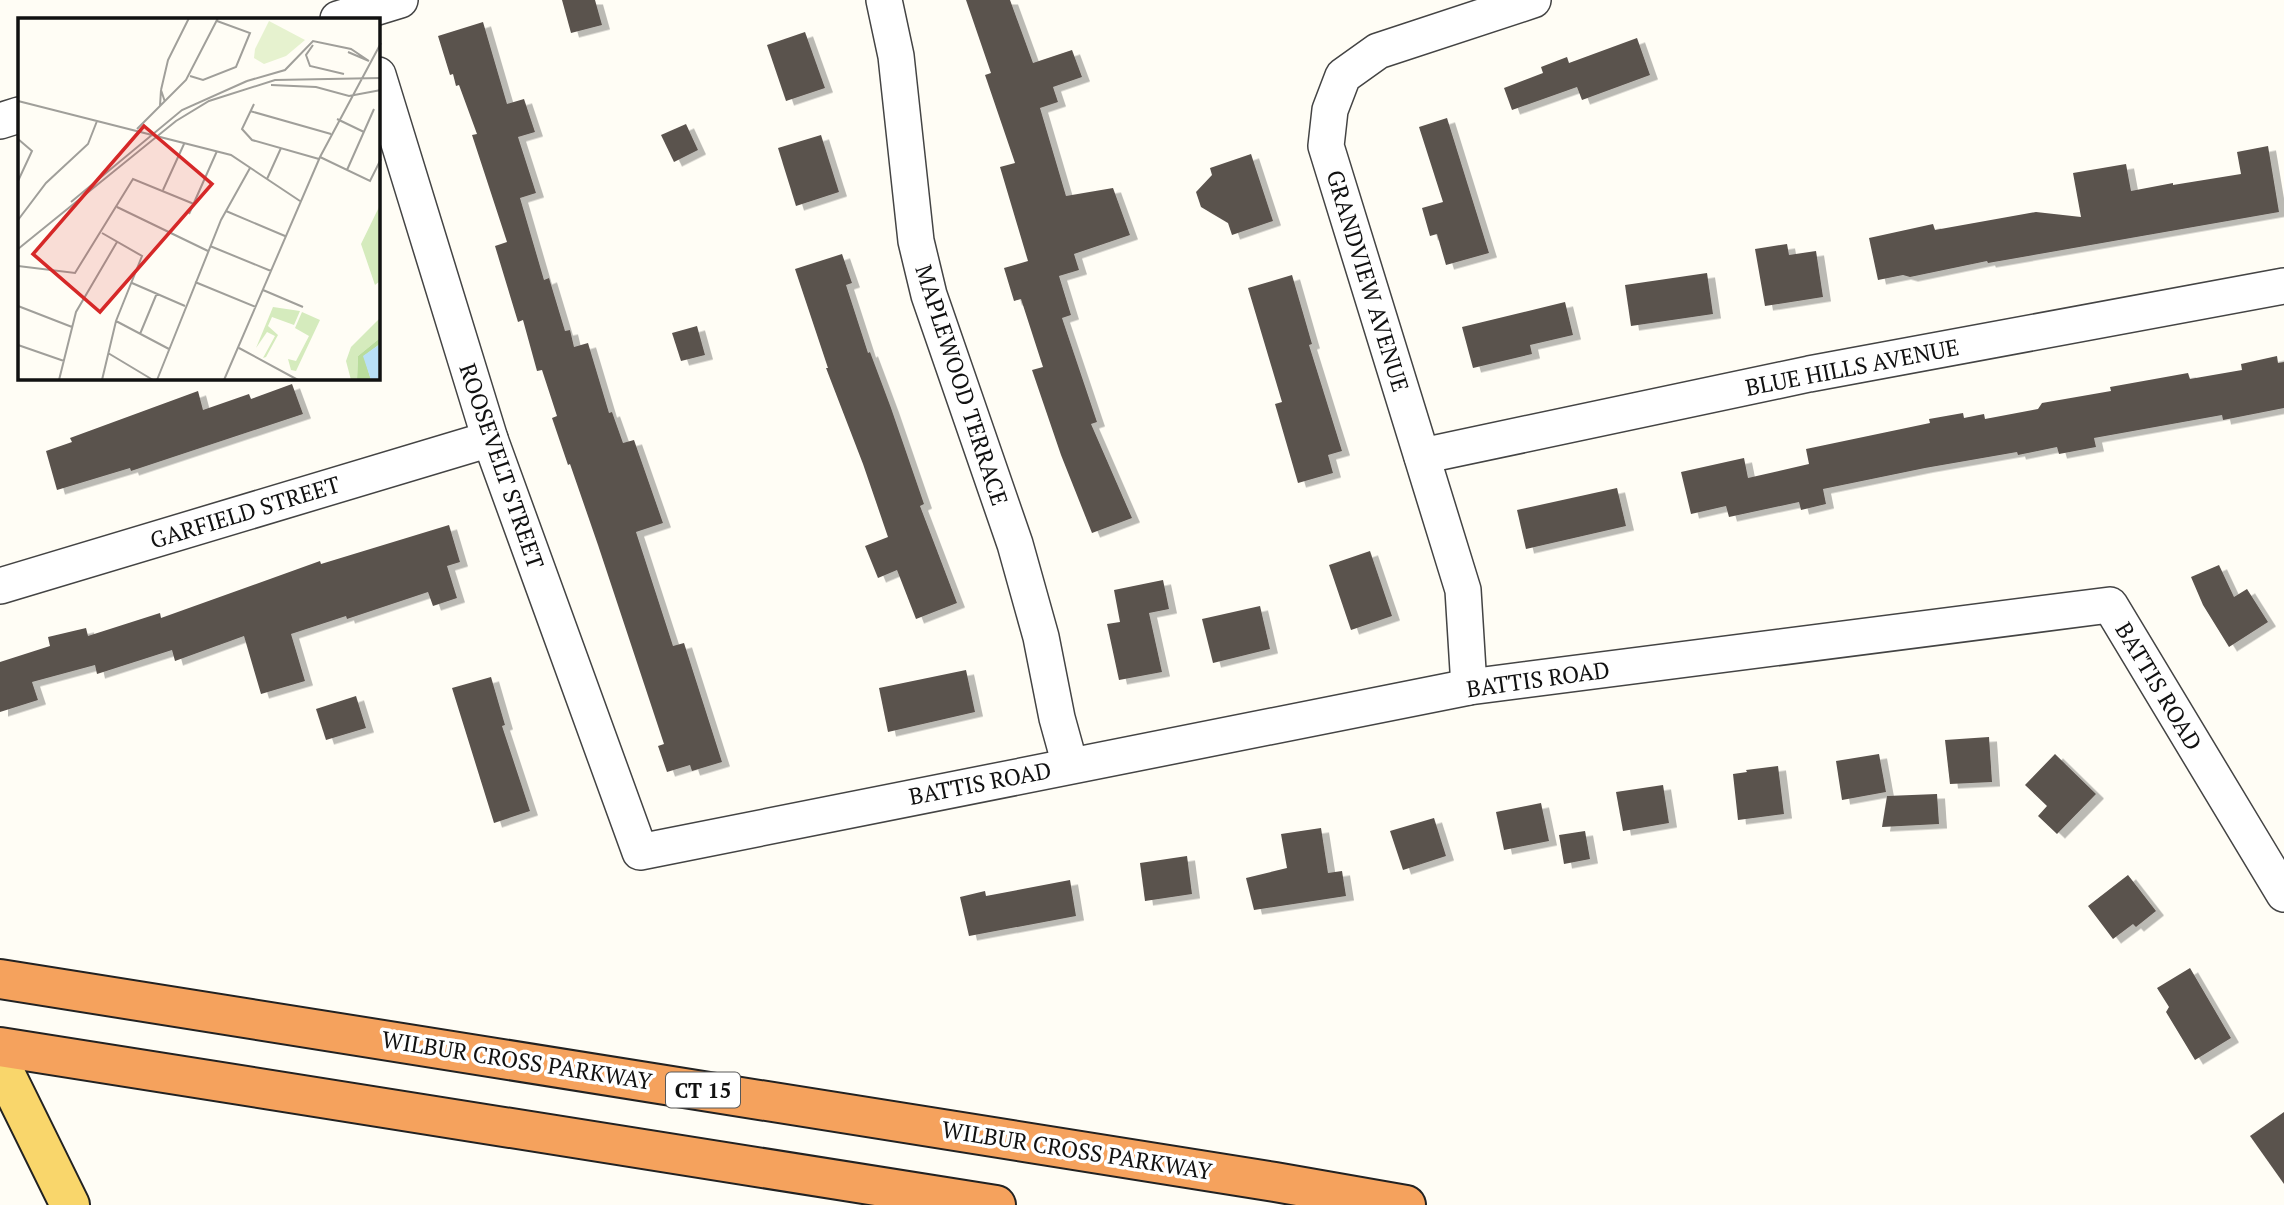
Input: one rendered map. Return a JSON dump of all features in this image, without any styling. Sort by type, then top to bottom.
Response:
[{"type":"highway","name":"WILBUR CROSS PARKWAY","points":[[0,979],[593,1072],[1406,1205]]},
{"type":"highway","points":[[0,1047],[996,1205]]},
{"type":"main road","points":[[0,1063],[62,1190]]},
{"type":"street","points":[[352,17],[400,0]]},
{"type":"street","name":"MAPLEWOOD TERRACE","points":[[884,0],[896,56],[916,240],[929,295],[1015,544],[1041,637],[1057,718],[1070,765]]},
{"type":"street","name":"GRANDVIEW AVENUE","points":[[1469,687],[1463,590],[1326,146],[1330,110],[1343,76],[1378,51],[1533,0]]},
{"type":"street","name":"ROOSEVELT STREET","points":[[380,82],[490,439],[640,852]]},
{"type":"street","points":[[0,121],[18,115]]},
{"type":"street","name":"BLUE HILLS AVENUE","points":[[1422,456],[1809,374],[2284,286]]},
{"type":"street","name":"GARFIELD STREET","points":[[0,586],[490,439]]},
{"type":"street","name":"BATTIS ROAD","points":[[640,852],[1469,687],[2110,606],[2284,894]]},
{"type":"building","points":[[562,0],[595,0],[602,25],[571,33]]},
{"type":"building","points":[[966,0],[1010,0],[1033,63],[1072,50],[1082,77],[1053,87],[1058,102],[1040,108],[1066,196],[1113,188],[1130,235],[1074,254],[1079,270],[1059,276],[1071,315],[1062,318],[1097,422],[1091,424],[1132,518],[1092,533],[1061,455],[1032,370],[1043,367],[1021,299],[1014,301],[1004,268],[1028,261],[1000,167],[1015,163],[985,75],[991,73]]},
{"type":"building","points":[[483,22],[507,104],[524,99],[535,132],[518,137],[536,193],[520,198],[544,280],[549,278],[565,331],[570,330],[574,347],[588,343],[609,413],[612,412],[623,443],[634,440],[663,523],[636,532],[673,646],[684,643],[722,762],[692,771],[690,765],[667,772],[658,746],[664,744],[598,545],[552,418],[557,416],[542,370],[537,371],[523,320],[518,322],[495,246],[507,242],[472,135],[477,134],[459,85],[456,86],[453,74],[450,75],[438,36]]},
{"type":"building","points":[[805,32],[825,88],[786,101],[767,45]]},
{"type":"building","points":[[1637,38],[1650,75],[1582,100],[1577,87],[1512,110],[1504,88],[1543,73],[1541,67],[1567,57],[1569,63]]},
{"type":"building","points":[[1447,118],[1489,253],[1446,265],[1437,234],[1430,236],[1422,208],[1443,202],[1419,127]]},
{"type":"building","points":[[686,124],[698,150],[674,162],[661,135]]},
{"type":"building","points":[[821,135],[839,192],[796,206],[778,148]]},
{"type":"building","points":[[2268,146],[2279,212],[1988,263],[1987,261],[1910,277],[1903,275],[1878,280],[1869,238],[1933,224],[1935,230],[2036,212],[2081,217],[2073,173],[2126,164],[2131,191],[2241,174],[2237,152]]},
{"type":"building","points":[[1251,154],[1273,221],[1232,235],[1228,223],[1201,207],[1196,192],[1212,175],[1210,168]]},
{"type":"building","points":[[1787,244],[1789,255],[1816,251],[1823,297],[1765,306],[1755,249]]},
{"type":"building","points":[[842,254],[852,283],[846,285],[868,353],[870,352],[891,408],[924,504],[920,506],[957,603],[916,619],[897,570],[878,578],[865,546],[888,537],[826,368],[795,269]]},
{"type":"building","points":[[1707,273],[1713,314],[1631,326],[1625,285]]},
{"type":"building","points":[[1292,275],[1312,344],[1309,345],[1342,451],[1328,455],[1333,473],[1298,483],[1275,404],[1282,402],[1248,288]]},
{"type":"building","points":[[1565,302],[1573,335],[1530,345],[1532,354],[1473,368],[1462,327]]},
{"type":"building","points":[[697,326],[705,355],[681,361],[672,333]]},
{"type":"building","points":[[2277,356],[2278,363],[2284,362],[2284,408],[2223,420],[2222,415],[2094,438],[2096,447],[2059,454],[2057,447],[2018,455],[2017,452],[1823,489],[1826,504],[1801,510],[1799,502],[1729,517],[1726,506],[1691,514],[1681,472],[1744,458],[1748,478],[1809,464],[1806,449],[1930,423],[1929,419],[1963,413],[1964,418],[1984,414],[1985,419],[2038,409],[2042,403],[2111,391],[2110,387],[2188,373],[2190,379],[2242,370],[2241,364]]},
{"type":"building","points":[[292,384],[303,414],[131,471],[130,468],[57,490],[46,451],[72,442],[70,438],[198,391],[203,410],[249,394],[251,399]]},
{"type":"building","points":[[1617,488],[1626,526],[1526,549],[1517,510]]},
{"type":"building","points":[[449,525],[460,562],[447,566],[457,598],[433,606],[428,592],[291,634],[305,681],[261,694],[244,636],[175,661],[172,650],[97,674],[95,665],[32,682],[38,700],[0,712],[0,662],[50,646],[48,637],[86,628],[88,636],[160,613],[161,618],[320,561],[321,564]]},
{"type":"building","points":[[1370,551],[1392,616],[1351,630],[1329,565]]},
{"type":"building","points":[[2219,565],[2234,597],[2247,589],[2268,622],[2229,647],[2203,605],[2191,577]]},
{"type":"building","points":[[1163,580],[1169,609],[1149,613],[1162,672],[1119,680],[1107,624],[1120,622],[1114,590]]},
{"type":"building","points":[[1260,606],[1270,649],[1213,663],[1202,619]]},
{"type":"building","points":[[966,670],[975,712],[888,732],[879,688]]},
{"type":"building","points":[[491,677],[505,725],[502,726],[530,811],[494,823],[452,688]]},
{"type":"building","points":[[356,696],[366,728],[326,740],[316,709]]},
{"type":"building","points":[[1989,737],[1992,782],[1950,784],[1945,740]]},
{"type":"building","points":[[1879,754],[1886,792],[1842,800],[1836,761]]},
{"type":"building","points":[[2055,754],[2096,794],[2057,834],[2038,816],[2047,806],[2025,785]]},
{"type":"building","points":[[1778,766],[1784,814],[1738,820],[1733,774]]},
{"type":"building","points":[[1663,785],[1669,823],[1623,831],[1616,792]]},
{"type":"building","points":[[1937,794],[1939,824],[1882,827],[1887,796]]},
{"type":"building","points":[[1541,803],[1549,841],[1504,850],[1496,812]]},
{"type":"building","points":[[1434,818],[1446,856],[1403,870],[1390,831]]},
{"type":"building","points":[[1321,828],[1328,873],[1342,871],[1346,896],[1254,910],[1246,878],[1287,868],[1281,834]]},
{"type":"building","points":[[1585,831],[1590,859],[1564,864],[1559,835]]},
{"type":"building","points":[[1187,856],[1192,894],[1145,901],[1140,863]]},
{"type":"building","points":[[2128,875],[2156,911],[2136,927],[2133,924],[2113,939],[2088,906]]},
{"type":"building","points":[[1070,880],[1076,916],[969,936],[960,897],[985,891],[986,896]]},
{"type":"building","points":[[2190,968],[2231,1038],[2195,1060],[2166,1012],[2169,1007],[2157,988]]},
{"type":"building","points":[[2284,1112],[2284,1184],[2250,1136]]}]
